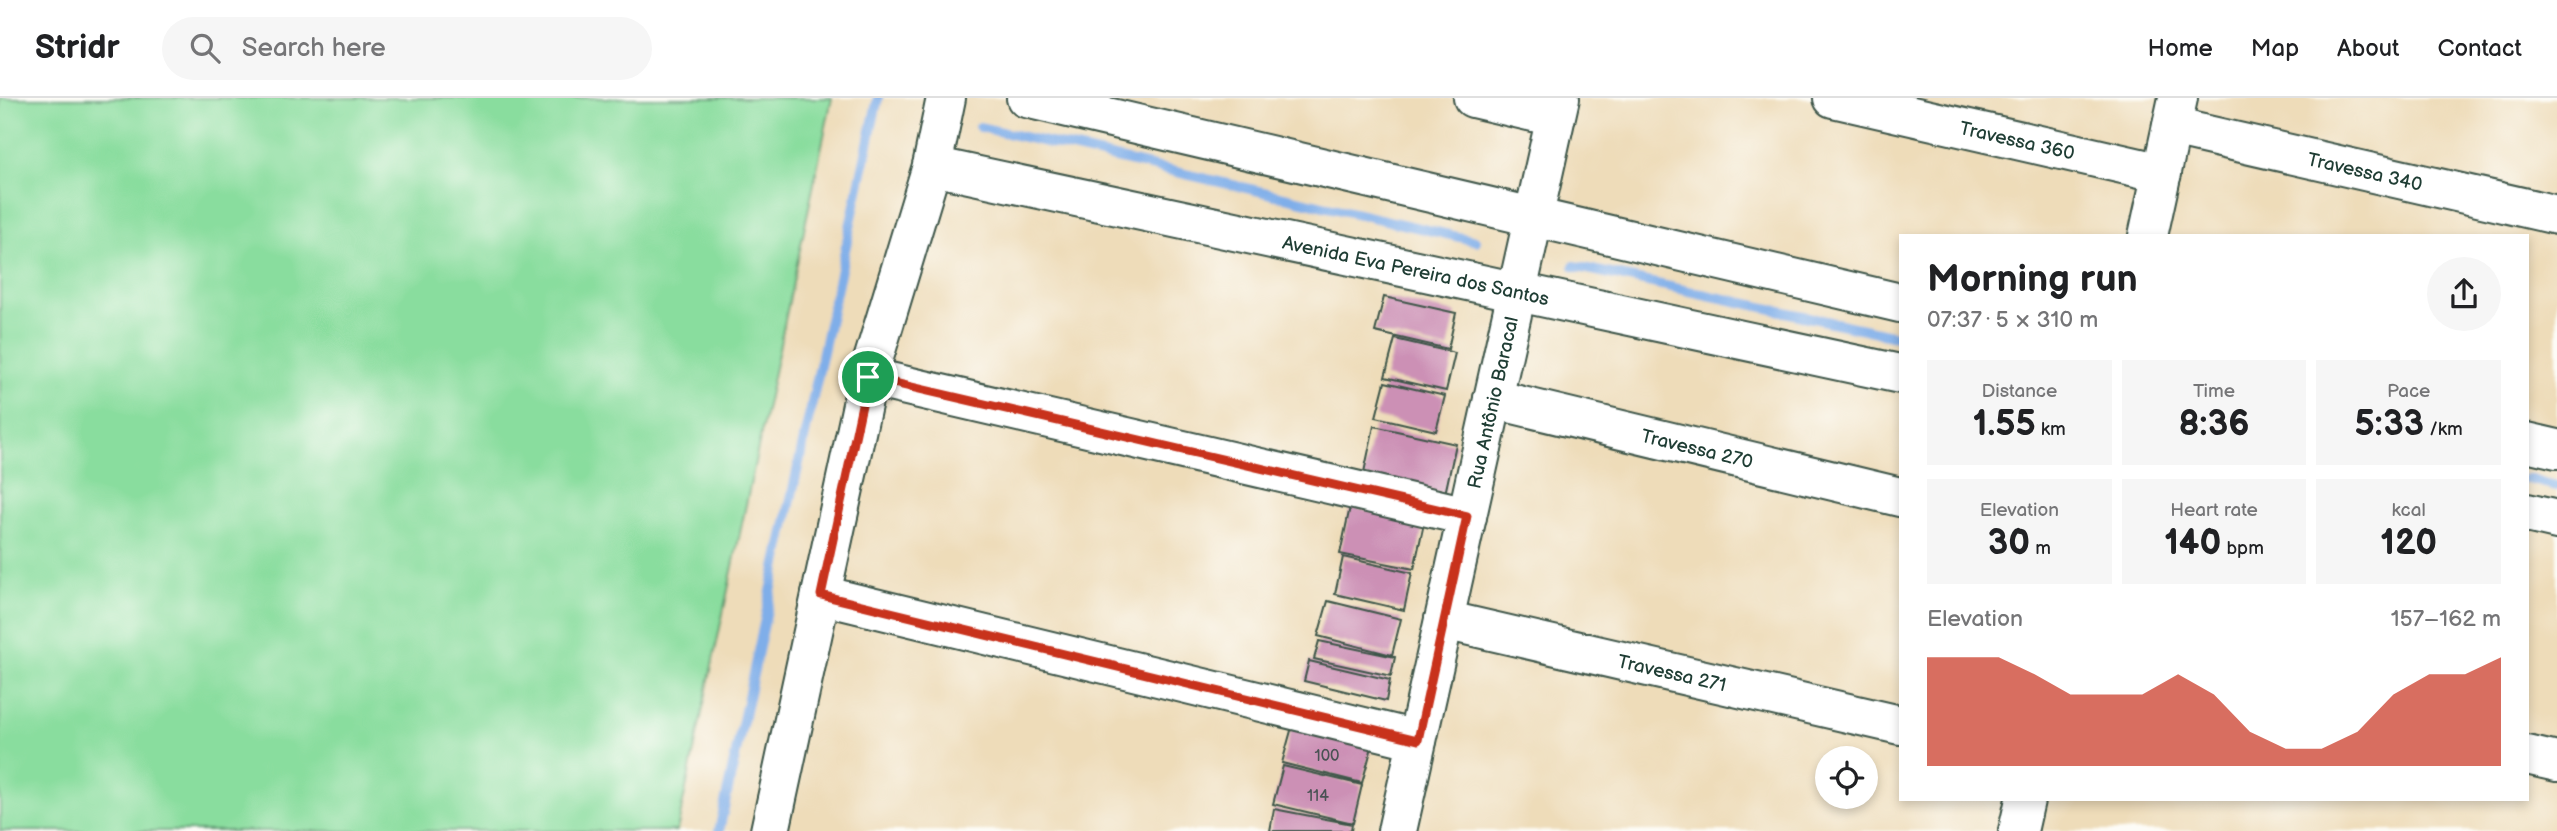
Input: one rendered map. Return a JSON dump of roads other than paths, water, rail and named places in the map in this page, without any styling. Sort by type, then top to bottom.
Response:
[{"type":"street","points":[[770,831],[868,377],[932,166],[946,98]]},
{"type":"street","points":[[1026,98],[1899,303]]},
{"type":"street","points":[[1473,98],[1557,108]]},
{"type":"street","name":"Travessa 360","points":[[1833,98],[2162,173]]},
{"type":"street","name":"Rua Antônio Baracal","points":[[1397,831],[1557,108]]},
{"type":"street","points":[[2148,234],[2175,112]]},
{"type":"street","name":"Travessa 340","points":[[2175,112],[2557,215]]},
{"type":"street","name":"Avenida Eva Pereira dos Santos","points":[[932,166],[1899,374]]},
{"type":"street","points":[[868,377],[1467,516]]},
{"type":"street","name":"Travessa 270","points":[[1493,399],[1899,497]]},
{"type":"street","points":[[2529,443],[2557,449]]},
{"type":"street","points":[[2529,513],[2557,520]]},
{"type":"street","points":[[821,595],[1418,740]]},
{"type":"street","name":"Travessa 271","points":[[1444,620],[1899,725]]},
{"type":"street","points":[[2529,755],[2557,762]]},
{"type":"street","points":[[2018,831],[2025,801]]},
{"type":"waterway","points":[[719,831],[878,98]]},
{"type":"waterway","points":[[980,127],[1476,241]]},
{"type":"waterway","points":[[1574,266],[1899,337]]},
{"type":"waterway","points":[[2529,479],[2557,486]]}]
